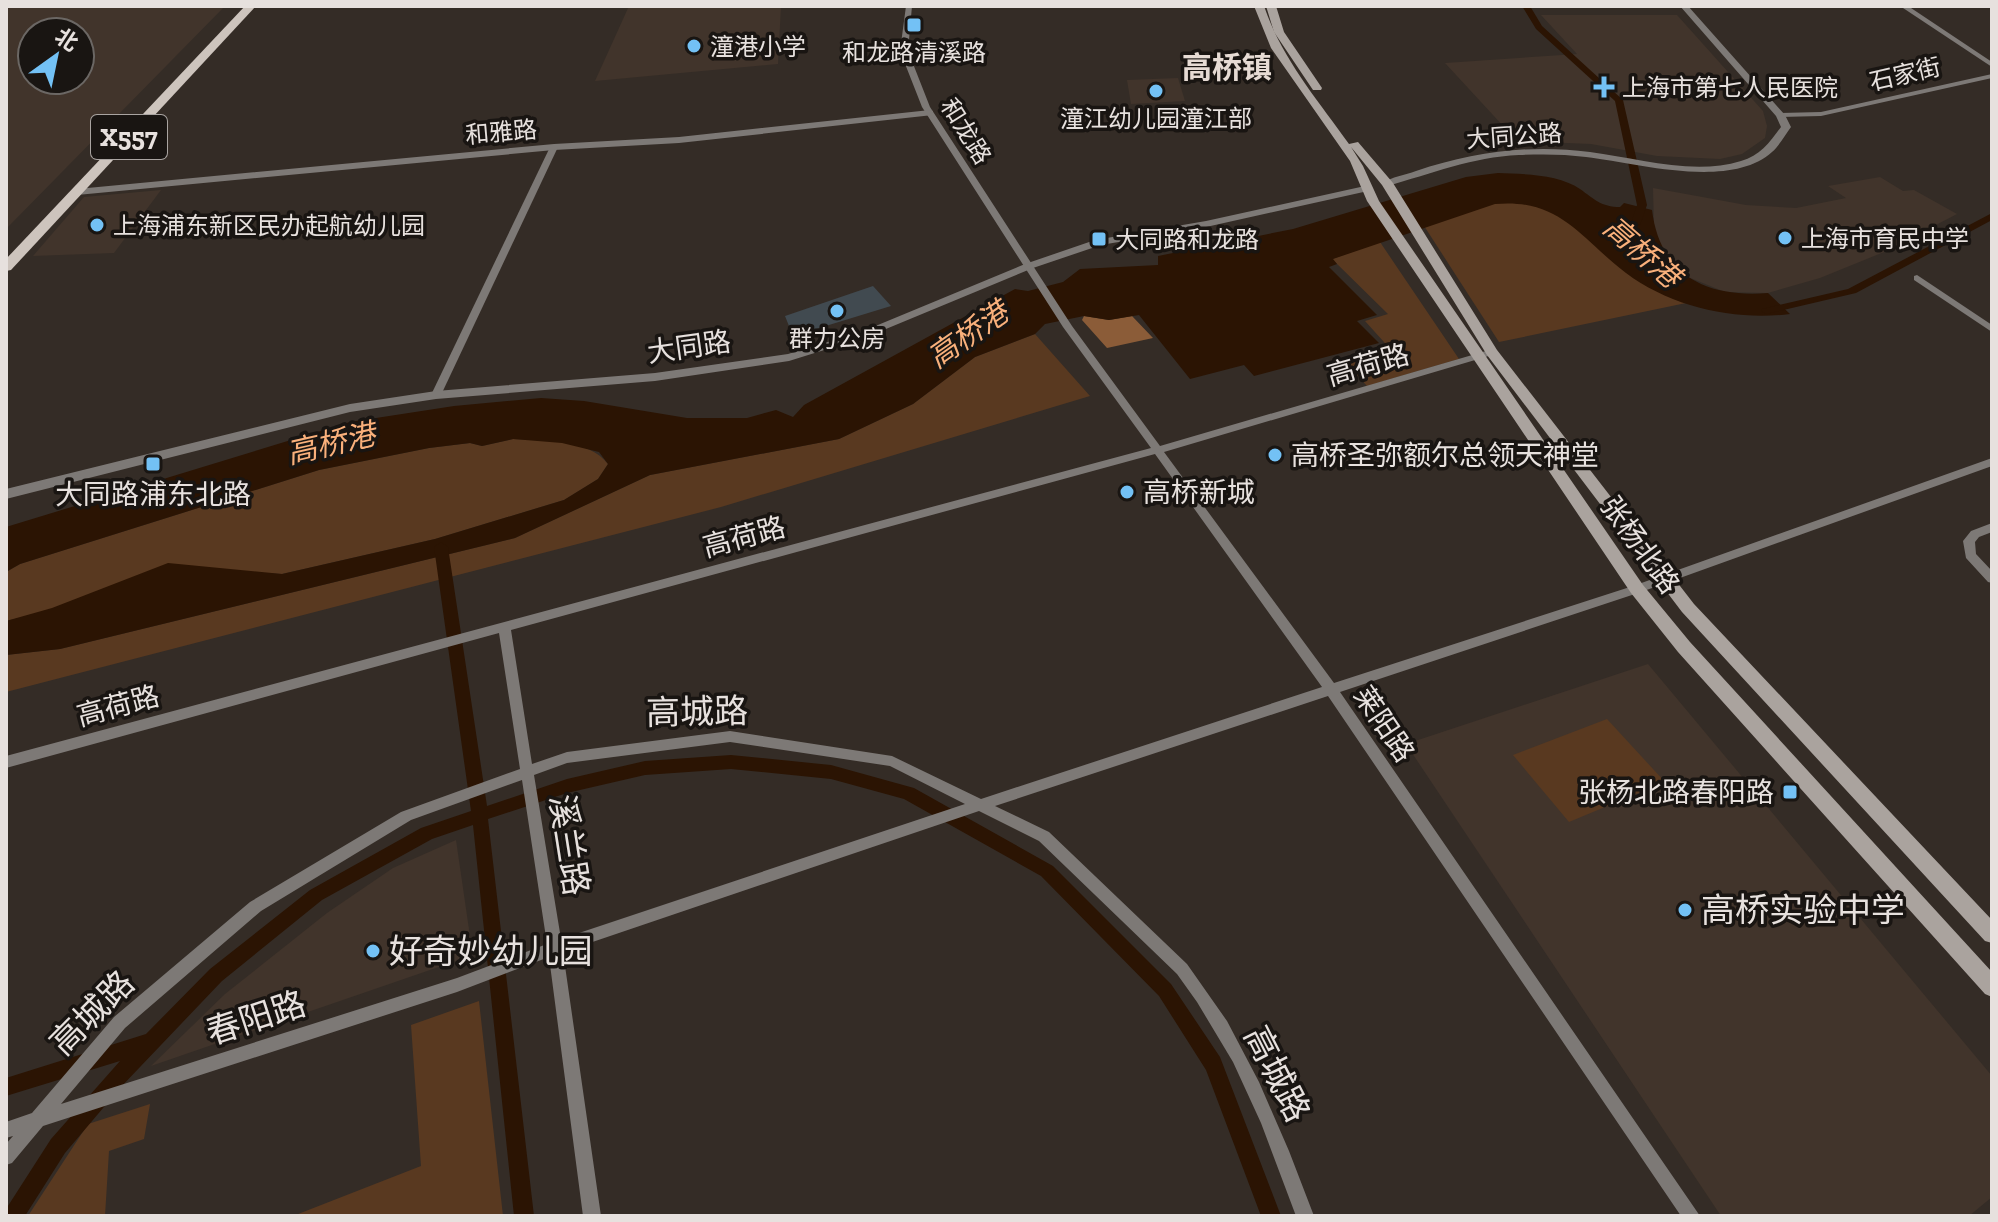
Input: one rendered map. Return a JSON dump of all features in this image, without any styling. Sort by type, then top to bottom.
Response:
[{"type":"main road","name":"X557","points":[[6,252],[240,6]]},
{"type":"main road","name":"X557","points":[[6,267],[251,6]]},
{"type":"main road","name":"张杨北路","points":[[1259,6],[1263,23],[1289,67],[1357,165],[1365,189],[1398,240],[1485,355],[1665,578],[1757,686],[1992,934]]},
{"type":"main road","name":"张杨北路","points":[[1271,6],[1279,32],[1343,129],[1387,183],[1485,355],[1637,589],[1684,647],[1992,987]]},
{"type":"main road","name":"大同公路","points":[[1365,189],[1387,183]]},
{"type":"street","name":"和龙路","points":[[909,6],[904,51],[930,113],[1032,270]]},
{"type":"street","points":[[1684,6],[1780,115]]},
{"type":"street","points":[[1903,6],[1992,65]]},
{"type":"street","name":"石家街","points":[[1780,115],[1821,114],[1992,76]]},
{"type":"street","name":"和雅路","points":[[77,192],[554,147],[679,140],[930,113]]},
{"type":"street","name":"大同公路","points":[[1387,183],[1475,157],[1562,152],[1710,169],[1743,165],[1769,153],[1780,141],[1786,127],[1780,115]]},
{"type":"street","points":[[436,395],[554,147]]},
{"type":"street","name":"大同路","points":[[6,494],[350,408],[436,395],[655,377],[789,357],[865,334],[1099,242],[1206,224],[1365,189]]},
{"type":"street","name":"莱阳路","points":[[1032,270],[1068,327],[1330,688],[1691,1216]]},
{"type":"street","points":[[1917,278],[1992,329]]},
{"type":"street","name":"高荷路","points":[[6,762],[1158,450],[1485,355]]},
{"type":"street","name":"春阳路","points":[[6,1130],[457,985],[555,948],[964,810],[1637,589],[1992,462]]},
{"type":"street","points":[[1992,527],[1975,534],[1969,541],[1970,555],[1992,579]]},
{"type":"street","name":"溪兰路","points":[[504,627],[555,948],[592,1216]]},
{"type":"street","name":"高城路","points":[[6,1157],[31,1122],[122,1020],[251,908],[373,830],[525,767],[618,744],[707,736],[814,743],[904,765],[988,802],[1056,843],[1124,902],[1184,971],[1243,1062],[1273,1125],[1305,1216]]},
{"type":"shaded area","points":[[6,6],[225,6],[6,229]]},
{"type":"shaded area","name":"潼港小学","points":[[629,6],[781,6],[778,64],[595,81]]},
{"type":"shaded area","name":"上海市第七人民医院","points":[[1541,15],[1677,15],[1763,111],[1767,126],[1765,138],[1742,154],[1720,159],[1657,156],[1591,144],[1517,141],[1445,63],[1577,54]]},
{"type":"shaded area","name":"潼江幼儿园潼江部","points":[[1178,78],[1185,101],[1131,104],[1127,80]]},
{"type":"shaded area","name":"上海市育民中学","points":[[1880,177],[1903,191],[1914,190],[1957,214],[1884,252],[1820,278],[1768,293],[1725,292],[1688,277],[1659,246],[1654,229],[1653,188],[1746,205],[1796,208],[1846,198],[1828,186]]},
{"type":"shaded area","name":"上海浦东新区民办起航幼儿园","points":[[161,190],[114,253],[33,256],[84,197]]},
{"type":"shaded area","points":[[1467,196],[1564,209],[1691,302],[1499,342],[1417,215]]},
{"type":"shaded area","points":[[1380,242],[1459,359],[1367,386],[1346,363],[1393,352],[1365,321],[1388,314],[1332,259]]},
{"type":"shaded area","points":[[1084,316],[1109,320],[1132,316],[1153,338],[1107,348],[1082,320]]},
{"type":"shaded area","points":[[1035,334],[1090,396],[721,507],[6,692],[6,655],[60,649],[515,538],[650,475],[839,439],[913,404],[975,357]]},
{"type":"shaded area","points":[[513,439],[577,445],[589,449],[608,464],[598,479],[564,500],[435,539],[282,574],[227,571],[6,621],[6,572],[20,564],[319,470],[429,448],[470,443],[482,446]]},
{"type":"shaded area","name":"高桥实验中学","points":[[1648,664],[1992,1076],[1992,1197],[1969,1216],[1721,1216],[1406,744]]},
{"type":"shaded area","points":[[1607,719],[1665,782],[1569,822],[1513,755]]},
{"type":"shaded area","name":"好奇妙幼儿园","points":[[456,840],[471,943],[462,959],[151,1066],[225,994],[327,913],[393,868]]},
{"type":"shaded area","points":[[479,1001],[503,1216],[293,1216],[421,1166],[411,1025]]},
{"type":"shaded area","points":[[150,1104],[144,1139],[109,1151],[105,1216],[28,1216],[88,1124]]},
{"type":"water","points":[[1498,173],[1562,180],[1608,206],[1620,207],[1624,203],[1652,210],[1665,251],[1690,278],[1725,291],[1768,293],[1790,314],[1726,313],[1683,303],[1626,273],[1568,223],[1553,214],[1536,207],[1495,204],[1333,259],[1337,264],[1329,267],[1377,315],[1357,321],[1379,343],[1254,376],[1244,365],[1190,379],[1139,315],[1109,320],[1084,316],[1045,324],[1035,334],[975,357],[913,404],[839,439],[650,475],[515,538],[60,649],[6,655],[6,621],[52,608],[168,563],[282,574],[435,539],[564,500],[598,479],[608,464],[599,452],[562,443],[513,439],[482,446],[470,443],[429,448],[319,470],[20,564],[6,572],[6,527],[350,422],[454,406],[541,398],[584,401],[687,418],[747,418],[776,410],[793,417],[804,405],[1015,289],[1028,291],[1063,282],[1080,269],[1158,265],[1158,256],[1293,229],[1466,177]]},
{"type":"building","name":"群力公房","points":[[873,286],[891,306],[793,336],[785,316]]},
{"type":"waterway","points":[[1526,6],[1539,27],[1619,100],[1642,205],[1636,223]]},
{"type":"waterway","name":"高桥港","points":[[1766,311],[1852,291],[1992,216]]},
{"type":"waterway","points":[[441,547],[480,815]]},
{"type":"waterway","points":[[480,815],[567,786],[645,768],[731,762],[831,772],[908,793],[1047,871],[1165,990],[1213,1064],[1271,1216]]},
{"type":"waterway","points":[[13,1216],[58,1146],[113,1081],[216,975],[316,895],[427,833],[480,815]]},
{"type":"waterway","points":[[480,815],[524,1216]]},
{"type":"waterway","points":[[6,1087],[147,1043]]},
{"type":"place","name":"和龙路清溪路","points":[[914,25]]},
{"type":"place","name":"潼港小学","points":[[694,46]]},
{"type":"place","name":"上海市第七人民医院","points":[[1604,87]]},
{"type":"place","name":"潼江幼儿园潼江部","points":[[1156,91]]},
{"type":"place","name":"上海浦东新区民办起航幼儿园","points":[[97,225]]},
{"type":"place","name":"上海市育民中学","points":[[1785,238]]},
{"type":"place","name":"大同路和龙路","points":[[1099,239]]},
{"type":"place","name":"群力公房","points":[[837,311]]},
{"type":"place","name":"高桥圣弥额尔总领天神堂","points":[[1275,455]]},
{"type":"place","name":"大同路浦东北路","points":[[153,464]]},
{"type":"place","name":"高桥新城","points":[[1127,492]]},
{"type":"place","name":"张杨北路春阳路","points":[[1790,792]]},
{"type":"place","name":"高桥实验中学","points":[[1685,910]]},
{"type":"place","name":"好奇妙幼儿园","points":[[373,951]]},
{"type":"district","name":"高桥镇","points":[[1227,68]]}]
